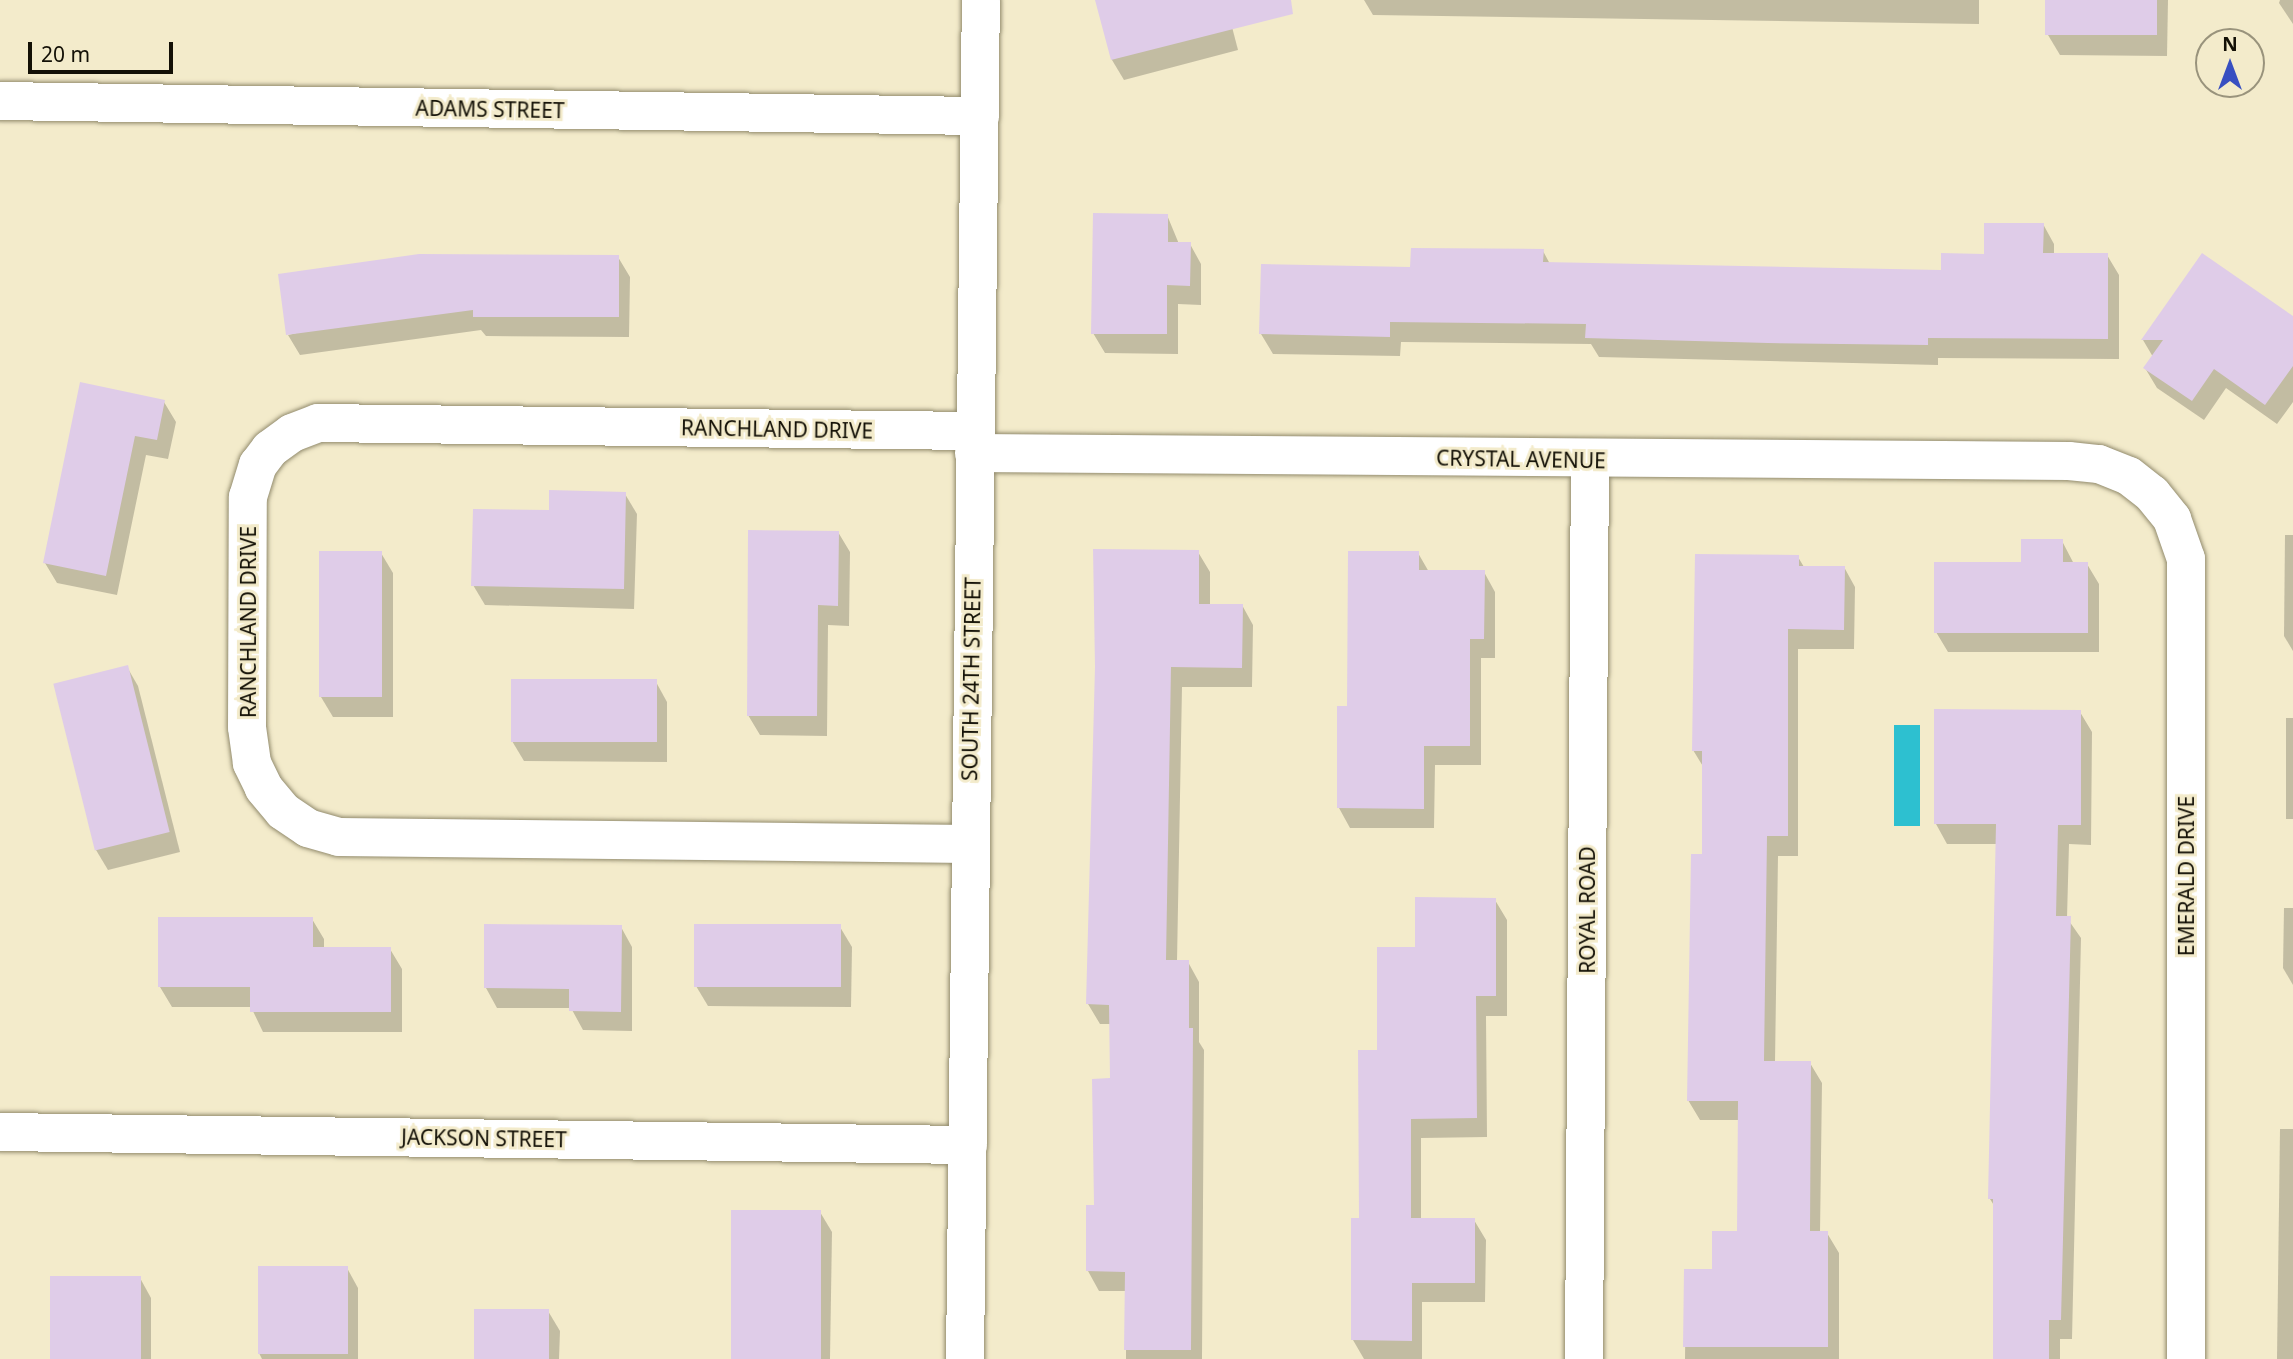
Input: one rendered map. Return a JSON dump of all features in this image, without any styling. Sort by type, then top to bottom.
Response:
[{"type":"street","name":"SOUTH 24TH STREET","points":[[965,1359],[981,0]]},
{"type":"street","name":"ADAMS STREET","points":[[0,101],[980,116]]},
{"type":"street","name":"RANCHLAND DRIVE","points":[[969,844],[339,837],[308,828],[283,811],[264,788],[252,763],[247,727],[248,497],[258,465],[270,449],[292,433],[318,423],[974,442]]},
{"type":"street","name":"CRYSTAL AVENUE","points":[[974,442],[1590,460],[2069,461]]},
{"type":"street","name":"ROYAL ROAD","points":[[1584,1359],[1590,460]]},
{"type":"street","name":"EMERALD DRIVE","points":[[2069,461],[2099,464],[2129,476],[2152,494],[2172,519],[2186,559],[2186,1359]]},
{"type":"street","name":"JACKSON STREET","points":[[0,1132],[968,1145]]},
{"type":"water","points":[[1894,725],[1920,725],[1920,826],[1894,826]]},
{"type":"building","points":[[1095,0],[1291,0],[1293,14],[1111,60]]},
{"type":"building","points":[[2045,0],[2157,0],[2157,35],[2045,35]]},
{"type":"building","points":[[1093,213],[1168,214],[1168,242],[1191,242],[1190,286],[1167,285],[1167,334],[1091,334]]},
{"type":"building","points":[[1984,223],[2044,223],[2043,253],[2108,253],[2108,339],[1928,338],[1928,345],[1768,343],[1585,338],[1586,324],[1390,322],[1390,337],[1259,334],[1261,264],[1410,267],[1411,248],[1544,249],[1543,262],[1941,270],[1941,253],[1984,254]]},
{"type":"building","points":[[2202,253],[2293,316],[2293,366],[2265,405],[2214,369],[2192,401],[2143,368],[2163,340],[2141,340]]},
{"type":"building","points":[[419,254],[619,255],[619,317],[473,317],[473,310],[286,335],[278,274]]},
{"type":"building","points":[[80,382],[165,400],[157,440],[135,436],[106,576],[43,563]]},
{"type":"building","points":[[549,490],[626,492],[624,589],[471,586],[473,509],[549,510]]},
{"type":"building","points":[[748,530],[839,531],[838,606],[818,605],[817,716],[747,716]]},
{"type":"building","points":[[2021,539],[2063,539],[2063,562],[2088,562],[2088,633],[1934,633],[1934,562],[2021,562]]},
{"type":"building","points":[[1093,549],[1199,550],[1199,604],[1243,604],[1242,668],[1171,667],[1166,960],[1189,960],[1189,1028],[1193,1028],[1191,1350],[1124,1350],[1125,1272],[1086,1271],[1086,1205],[1094,1205],[1092,1079],[1110,1078],[1109,1005],[1086,1004],[1095,667]]},
{"type":"building","points":[[319,551],[382,551],[382,697],[319,697]]},
{"type":"building","points":[[1348,551],[1419,551],[1419,570],[1485,570],[1484,639],[1470,639],[1470,746],[1424,746],[1424,809],[1337,808],[1337,706],[1347,706]]},
{"type":"building","points":[[1695,554],[1799,555],[1799,566],[1845,566],[1844,630],[1788,629],[1788,836],[1767,836],[1764,1061],[1811,1061],[1810,1231],[1828,1231],[1828,1347],[1683,1347],[1684,1269],[1712,1269],[1712,1231],[1737,1231],[1738,1101],[1687,1101],[1691,854],[1702,854],[1702,751],[1692,751]]},
{"type":"building","points":[[128,665],[170,832],[95,851],[53,684]]},
{"type":"building","points":[[511,679],[657,679],[657,742],[511,742]]},
{"type":"building","points":[[1934,709],[2081,710],[2081,825],[2058,825],[2056,916],[2071,916],[2061,1320],[2049,1320],[2049,1359],[1993,1359],[1993,1199],[1988,1199],[1996,824],[1934,824]]},
{"type":"building","points":[[1415,897],[1496,898],[1496,996],[1476,996],[1477,1118],[1411,1119],[1411,1218],[1475,1218],[1475,1283],[1412,1283],[1412,1341],[1351,1340],[1351,1218],[1359,1218],[1358,1050],[1377,1050],[1377,947],[1415,947]]},
{"type":"building","points":[[158,917],[313,917],[313,947],[391,947],[391,1012],[250,1012],[250,987],[158,987]]},
{"type":"building","points":[[484,924],[622,925],[621,1012],[569,1011],[569,989],[484,988]]},
{"type":"building","points":[[694,924],[841,924],[841,987],[694,987]]},
{"type":"building","points":[[731,1210],[821,1210],[821,1359],[731,1359]]},
{"type":"building","points":[[258,1266],[348,1266],[348,1354],[258,1354]]},
{"type":"building","points":[[50,1276],[141,1276],[141,1359],[50,1359]]},
{"type":"building","points":[[474,1309],[549,1309],[549,1359],[474,1359]]}]
